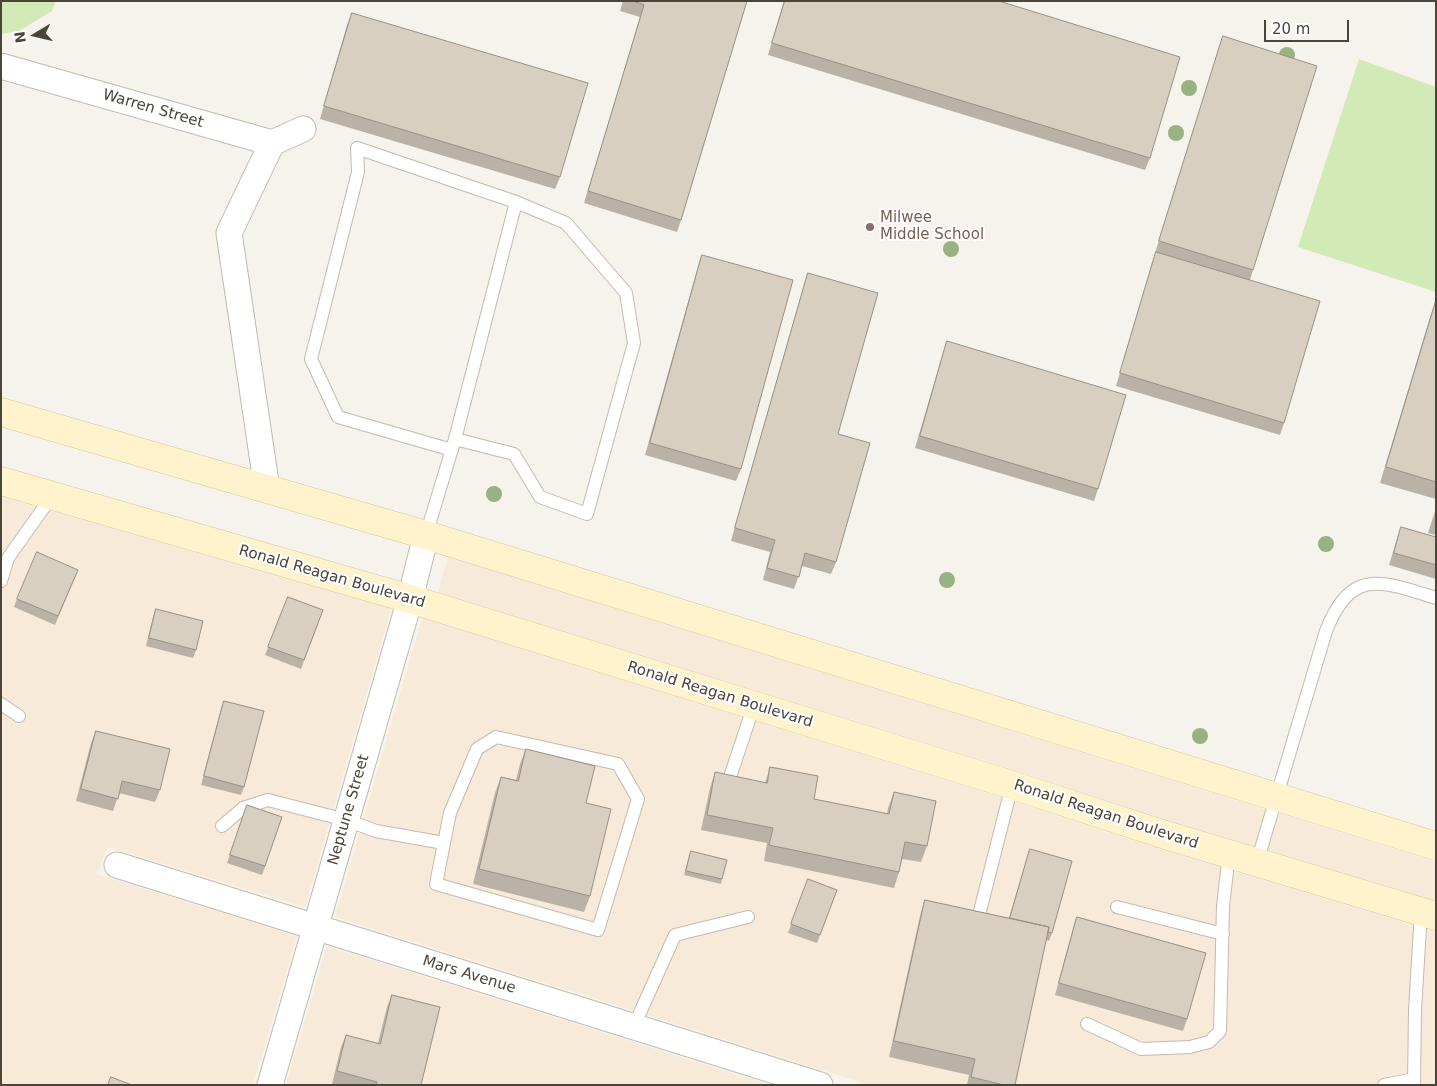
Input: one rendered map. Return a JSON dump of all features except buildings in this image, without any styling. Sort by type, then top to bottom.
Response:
[{"type":"main road","points":[[1,412],[426,535],[1436,846]]},
{"type":"main road","name":"Ronald Reagan Boulevard","points":[[1,482],[410,599],[1229,854],[1428,914]]},
{"type":"street","name":"Warren Street","points":[[1,66],[272,143]]},
{"type":"street","points":[[267,489],[230,232],[272,143],[303,128]]},
{"type":"street","name":"Neptune Street","points":[[270,1085],[410,599],[426,535]]},
{"type":"street","name":"Mars Avenue","points":[[117,865],[820,1085]]},
{"type":"lane","points":[[357,148],[516,202],[566,222],[626,293],[634,342],[587,514],[540,497],[514,454],[453,445],[338,417],[312,359],[358,172],[357,148]]},
{"type":"lane","points":[[426,535],[453,445],[516,202]]},
{"type":"lane","points":[[1,581],[8,558],[52,496]]},
{"type":"lane","points":[[1257,862],[1326,631],[1334,613],[1355,588],[1370,583],[1390,584],[1436,598]]},
{"type":"lane","points":[[1,704],[19,716]]},
{"type":"lane","points":[[728,786],[754,705]]},
{"type":"lane","points":[[496,737],[618,764],[638,799],[598,930],[436,884],[444,842],[450,813],[477,749],[496,737]]},
{"type":"lane","points":[[978,919],[1012,785]]},
{"type":"lane","points":[[222,826],[243,808],[268,800],[346,820],[376,831],[444,842]]},
{"type":"lane","points":[[1087,1024],[1141,1049],[1190,1048],[1209,1042],[1220,1031],[1224,906],[1229,854]]},
{"type":"lane","points":[[1117,907],[1223,934]]},
{"type":"lane","points":[[1384,1085],[1414,1082],[1416,1010],[1428,914]]},
{"type":"lane","points":[[634,1026],[675,935],[748,917]]},
{"type":"shaded area","points":[[2,497],[391,609],[305,907],[108,847],[96,874],[297,936],[253,1085],[1,1085]]},
{"type":"shaded area","points":[[448,557],[1436,862],[1436,901],[1165,819],[1018,771],[438,592]]},
{"type":"shaded area","points":[[422,618],[1006,799],[1153,847],[1436,932],[1436,1085],[870,1085],[335,917]]},
{"type":"shaded area","points":[[327,946],[770,1085],[286,1085]]},
{"type":"green space","points":[[1,1],[56,1],[52,11],[19,31],[1,34]]},
{"type":"green space","points":[[1359,59],[1436,87],[1436,292],[1298,247]]},
{"type":"place","name":"Milwee Middle School","points":[[870,227]]}]
